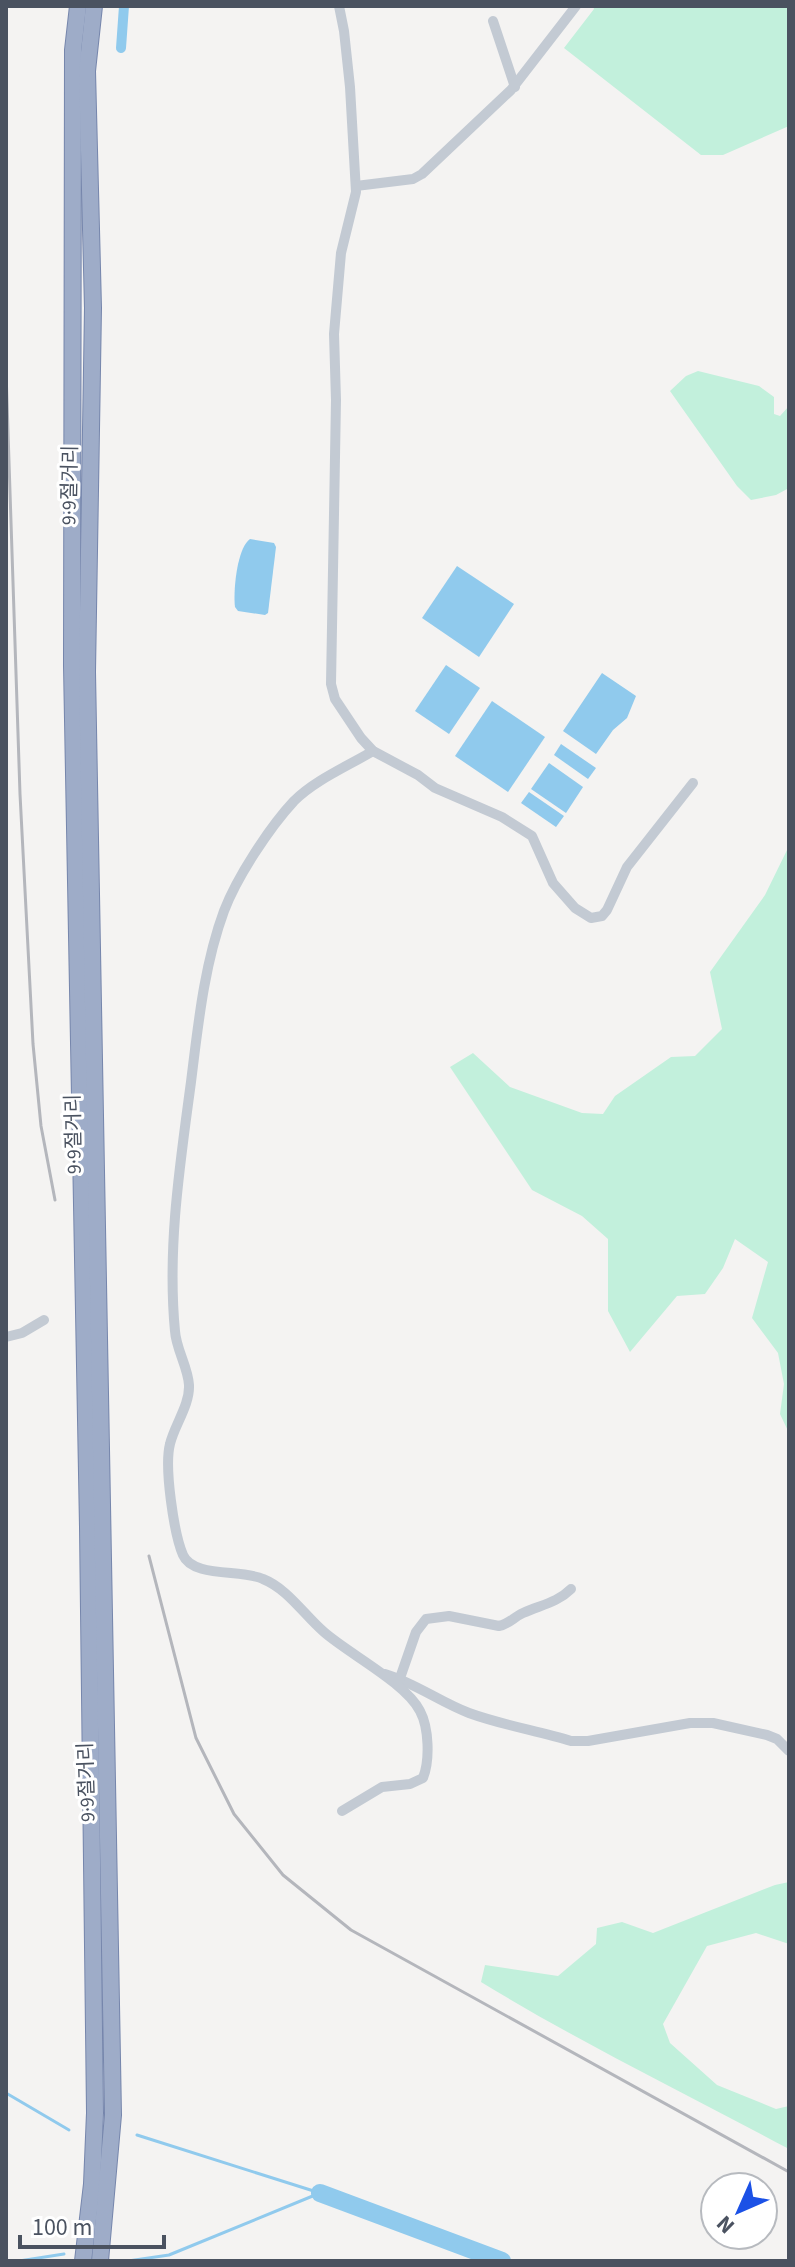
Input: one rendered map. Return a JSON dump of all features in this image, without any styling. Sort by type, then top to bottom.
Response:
[{"type":"highway","name":"9·9절거리","points":[[78,6],[73,50],[72,666],[95,2098],[92,2184],[83,2261]]},
{"type":"highway","name":"9·9절거리","points":[[94,6],[87,71],[93,308],[88,718],[113,2100],[100,2261]]},
{"type":"street","points":[[339,6],[346,45],[356,186],[341,253],[334,334],[336,400],[331,684],[335,699],[373,751],[418,775],[435,788],[522,828],[532,836],[553,883],[575,908],[596,919],[607,910],[627,867],[693,783]]},
{"type":"street","points":[[356,186],[413,179],[422,174],[515,87],[576,6]]},
{"type":"street","points":[[493,21],[515,87]]},
{"type":"street","points":[[342,1811],[382,1787],[418,1781],[426,1769],[428,1756],[420,1709],[399,1688],[327,1635],[277,1586],[248,1573],[210,1571],[189,1564],[183,1557],[168,1471],[170,1444],[189,1383],[175,1333],[173,1232],[195,1050],[216,939],[225,909],[265,837],[295,800],[373,751]]},
{"type":"street","points":[[6,1337],[22,1333],[44,1320]]},
{"type":"street","points":[[400,1678],[416,1632],[426,1619],[449,1616],[499,1626],[520,1614],[562,1598],[571,1589]]},
{"type":"street","points":[[380,1673],[400,1678],[471,1714],[571,1741],[588,1741],[690,1723],[713,1723],[767,1735],[777,1739],[789,1751]]},
{"type":"green space","points":[[593,6],[789,6],[789,126],[723,155],[701,155],[564,48],[594,9]]},
{"type":"green space","points":[[698,371],[759,386],[774,397],[774,414],[780,416],[789,406],[789,488],[776,495],[751,500],[737,486],[670,391],[686,376]]},
{"type":"green space","points":[[789,846],[789,1433],[780,1414],[784,1384],[778,1353],[752,1318],[768,1262],[735,1239],[723,1268],[705,1294],[677,1296],[630,1352],[608,1311],[608,1239],[582,1216],[532,1190],[450,1067],[473,1053],[510,1087],[582,1113],[603,1114],[615,1096],[671,1057],[695,1056],[722,1029],[710,972],[765,895]]},
{"type":"green space","points":[[789,1882],[789,1944],[756,1933],[707,1946],[663,2024],[670,2043],[717,2085],[776,2109],[789,2106],[789,2149],[595,2047],[481,1982],[485,1965],[558,1976],[596,1944],[597,1928],[622,1922],[653,1933]]},
{"type":"water","points":[[250,539],[274,543],[276,547],[268,613],[265,615],[238,611],[235,607],[239,560]]},
{"type":"water","points":[[457,566],[514,604],[479,657],[422,618]]},
{"type":"water","points":[[446,665],[480,688],[449,734],[415,711]]},
{"type":"water","points":[[602,673],[636,696],[627,718],[613,730],[596,754],[563,731]]},
{"type":"water","points":[[492,701],[545,737],[508,792],[455,756]]},
{"type":"water","points":[[561,744],[596,768],[588,779],[554,755]]},
{"type":"water","points":[[549,763],[583,787],[566,813],[531,789]]},
{"type":"water","points":[[529,792],[564,816],[556,827],[521,803]]},
{"type":"waterway","points":[[121,48],[124,6]]},
{"type":"waterway","points":[[6,2093],[69,2130]]},
{"type":"waterway","points":[[137,2135],[320,2193]]},
{"type":"waterway","points":[[128,2261],[169,2255],[320,2193]]},
{"type":"waterway","points":[[320,2193],[502,2261]]},
{"type":"waterway","points":[[19,2261],[64,2254]]},
{"type":"railway","points":[[6,371],[20,794],[33,1044],[41,1126],[55,1200]]},
{"type":"railway","points":[[149,1556],[196,1738],[234,1814],[283,1875],[351,1930],[789,2172]]}]
